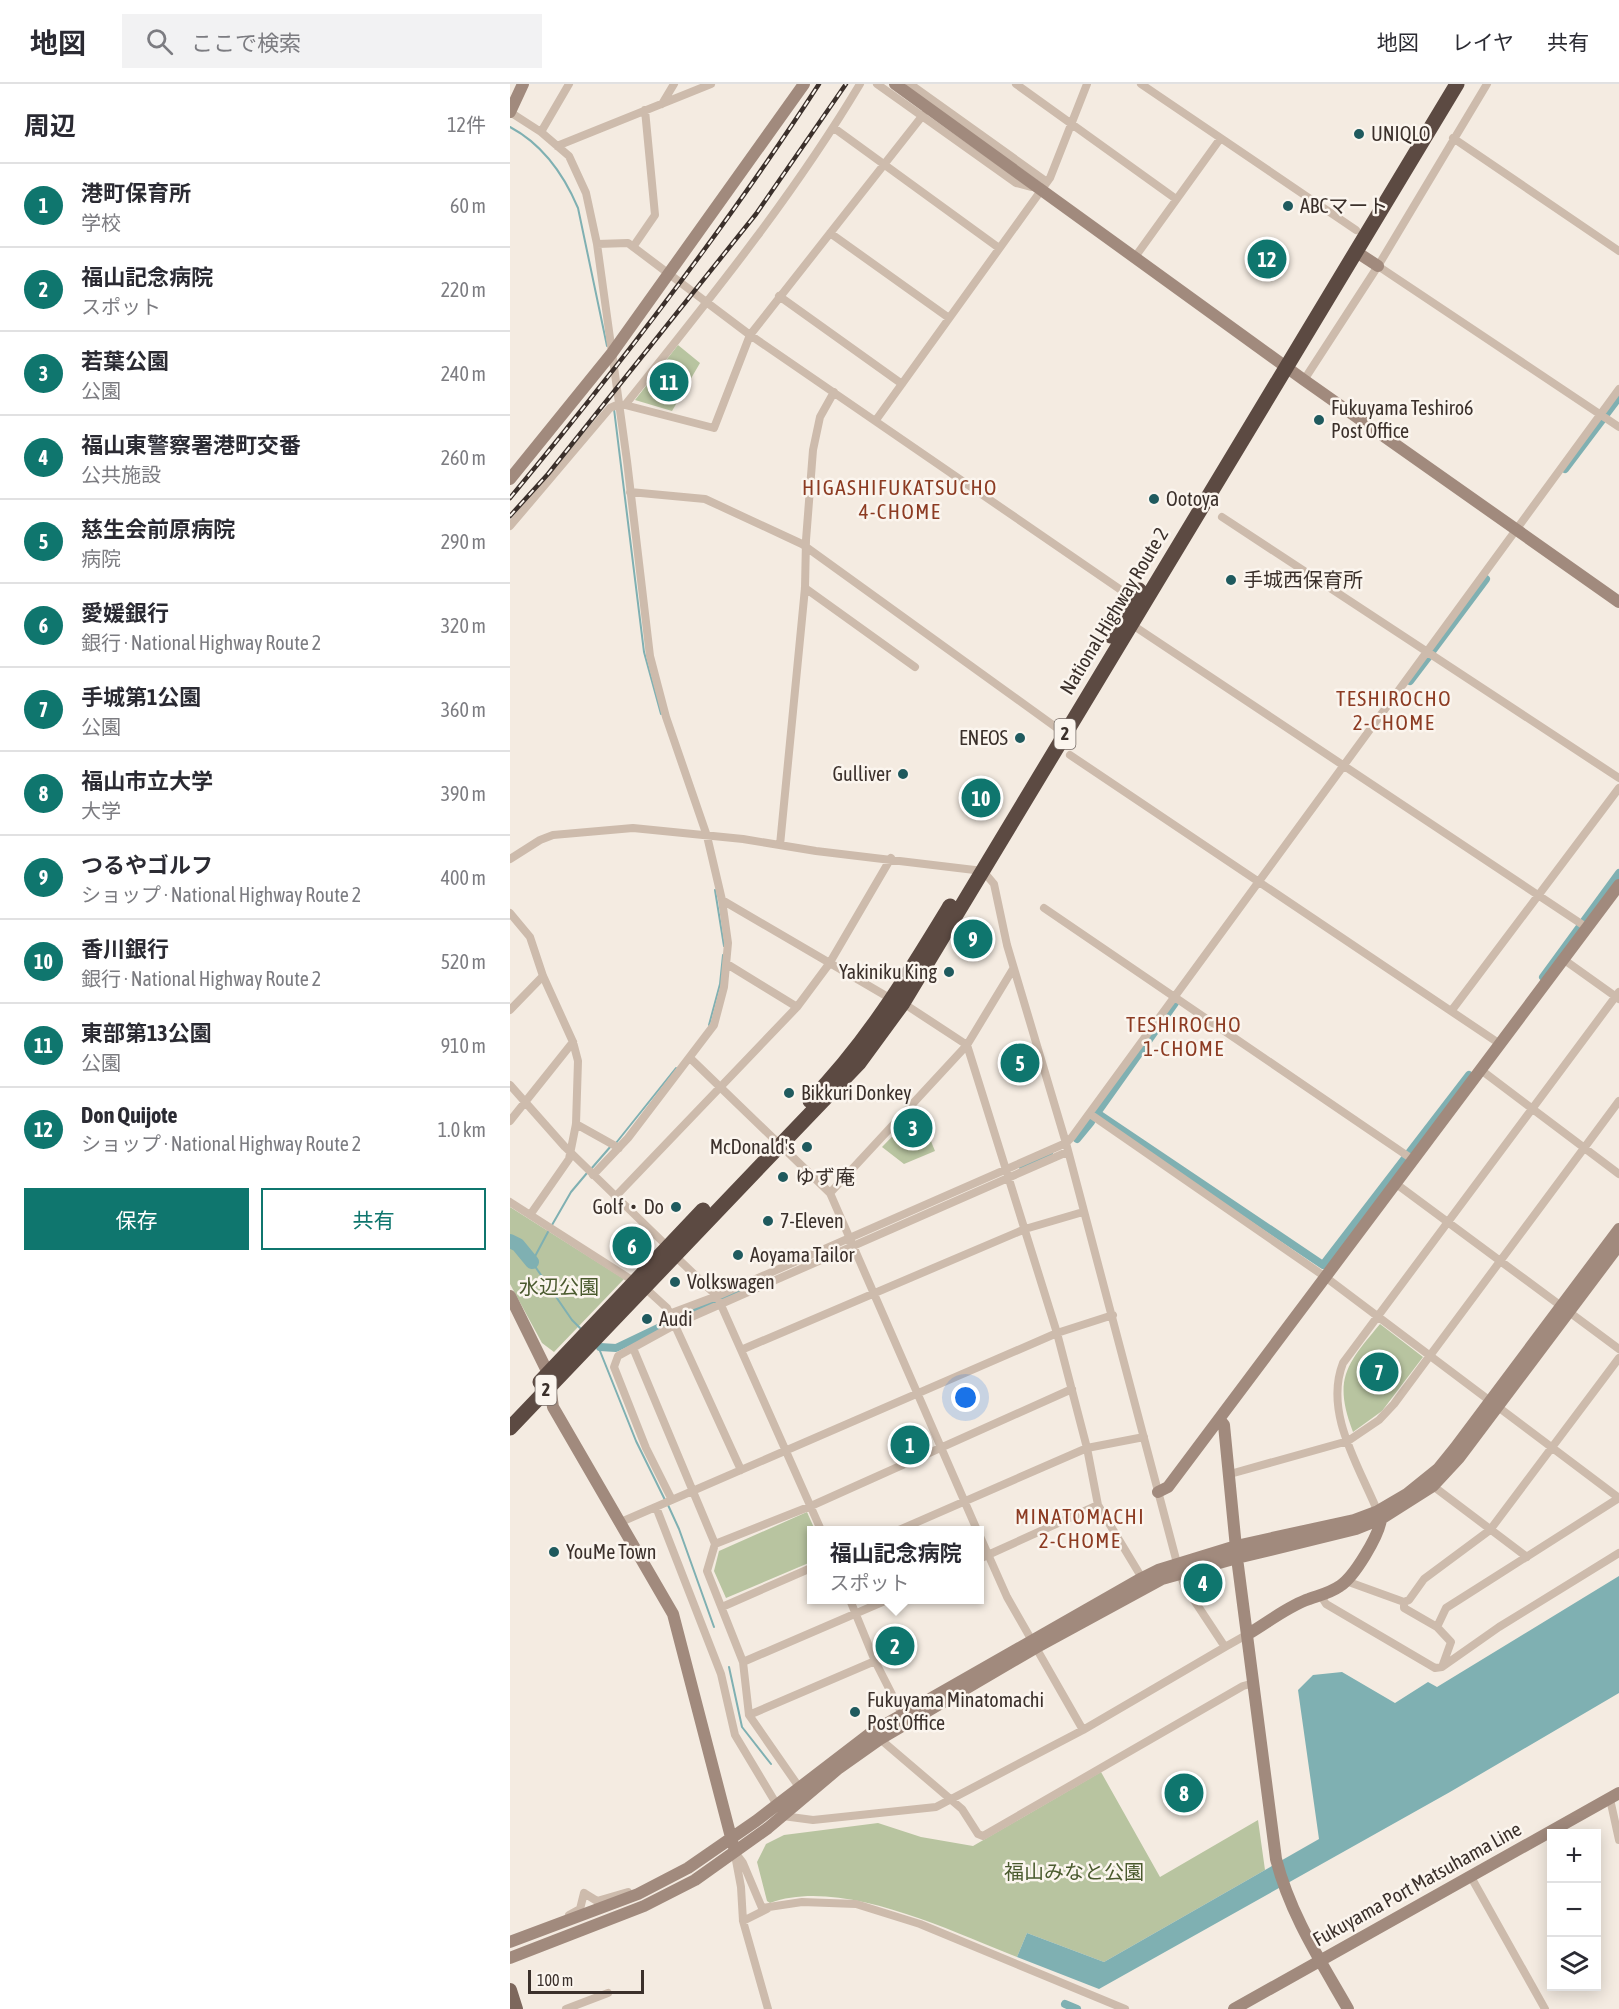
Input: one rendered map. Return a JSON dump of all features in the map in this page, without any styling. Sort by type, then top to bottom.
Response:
[{"type":"highway","name":"National Highway Route 2","points":[[978,870],[1057,728],[1138,602],[1282,363],[1356,230],[1445,84]]},
{"type":"highway","name":"National Highway Route 2","points":[[1282,363],[1355,251],[1457,84]]},
{"type":"highway","name":"National Highway Route 2","points":[[510,1428],[548,1380],[598,1327],[776,1142],[859,1063],[1131,624],[1138,602]]},
{"type":"highway","name":"National Highway Route 2","points":[[510,1413],[548,1380]]},
{"type":"main road","points":[[510,1990],[516,2009]]},
{"type":"street","points":[[524,84],[510,112],[542,132],[568,156],[586,193],[597,244],[612,353],[622,404],[650,656],[666,717],[707,836],[722,900],[728,943],[727,964],[714,1025],[619,1148],[593,1175]]},
{"type":"street","points":[[542,132],[569,84]]},
{"type":"street","points":[[662,104],[674,84]]},
{"type":"street","points":[[557,146],[711,84]]},
{"type":"street","points":[[510,479],[612,353],[804,84]]},
{"type":"street","points":[[510,526],[610,408],[622,404],[707,302],[772,216],[834,128],[860,84]]},
{"type":"street","points":[[877,84],[1016,183],[1044,186]]},
{"type":"street","points":[[895,84],[1044,186]]},
{"type":"street","points":[[910,84],[1135,257],[1304,380],[1619,602]]},
{"type":"street","points":[[1016,84],[1176,199]]},
{"type":"street","points":[[876,420],[1044,186],[1087,84]]},
{"type":"street","points":[[1141,84],[1356,230]]},
{"type":"street","points":[[1304,380],[1378,266],[1487,84]]},
{"type":"street","points":[[633,247],[655,215],[645,110]]},
{"type":"street","points":[[622,404],[714,428],[750,335],[923,115]]},
{"type":"street","points":[[834,128],[999,248]]},
{"type":"street","points":[[1453,138],[1619,251]]},
{"type":"street","points":[[1135,257],[1220,139]]},
{"type":"street","points":[[830,233],[949,318]]},
{"type":"street","points":[[597,244],[628,243],[750,335],[1138,602]]},
{"type":"street","points":[[1355,251],[1619,427]]},
{"type":"street","points":[[779,296],[902,384]]},
{"type":"street","points":[[671,1501],[646,1448],[614,1367],[618,1356],[633,1348],[671,1319],[719,1301],[1066,1147],[1256,882],[1619,388]]},
{"type":"street","points":[[780,844],[805,588],[813,450],[820,417],[834,392]]},
{"type":"street","points":[[630,492],[705,499],[806,548],[1057,728]]},
{"type":"street","points":[[1222,517],[1619,778]]},
{"type":"street","points":[[805,588],[915,667]]},
{"type":"street","points":[[1131,624],[1342,766],[1540,894],[1586,927]]},
{"type":"street","points":[[1070,755],[1500,1044]]},
{"type":"street","points":[[1452,1010],[1619,788]]},
{"type":"street","points":[[510,859],[540,840],[580,831],[633,828],[780,844],[816,851],[978,870],[994,884],[1013,969],[1113,1315],[1178,1568],[1184,1585],[1225,1647]]},
{"type":"street","points":[[615,1197],[797,1007],[829,964],[891,858]]},
{"type":"street","points":[[1158,1492],[1168,1487],[1220,1420],[1324,1276],[1619,885]]},
{"type":"street","points":[[722,900],[968,1045],[1057,1332],[1087,1448],[1098,1505],[1142,1578]]},
{"type":"street","points":[[1044,908],[1412,1159]]},
{"type":"street","points":[[510,913],[530,937],[543,976],[573,1042],[579,1083],[571,1153],[530,1215]]},
{"type":"street","points":[[657,1506],[721,1674],[735,1735],[780,1810],[813,1820],[936,1807],[951,1801],[1083,1730],[1308,1599],[1321,1596],[1346,1581],[1378,1532],[1379,1515],[1348,1441],[1336,1404],[1343,1363],[1531,1108],[1618,996],[1563,959]]},
{"type":"street","points":[[727,964],[797,1007]]},
{"type":"street","points":[[830,1193],[968,1045],[1013,969]]},
{"type":"street","points":[[510,1010],[543,976]]},
{"type":"street","points":[[510,1122],[525,1100],[573,1042]]},
{"type":"street","points":[[690,1058],[830,1193],[975,1526]]},
{"type":"street","points":[[1481,1070],[1619,1174]]},
{"type":"street","points":[[510,1085],[571,1153],[719,1301],[819,1526]]},
{"type":"street","points":[[1230,1474],[1348,1441],[1379,1420],[1394,1404],[1619,1101]]},
{"type":"street","points":[[1090,1114],[1324,1276],[1619,1498],[1446,1608],[1437,1627]]},
{"type":"street","points":[[576,1124],[619,1148]]},
{"type":"street","points":[[1395,1183],[1619,1349]]},
{"type":"street","points":[[510,1202],[640,1284],[667,1308],[741,1470]]},
{"type":"street","points":[[741,1350],[1025,1229],[1083,1212]]},
{"type":"street","points":[[1566,1309],[1619,1229]]},
{"type":"street","points":[[510,1942],[647,1889],[688,1868],[732,1838],[780,1810],[880,1739],[1142,1578],[1236,1552],[1356,1530],[1438,1469],[1494,1404],[1566,1309],[1619,1245]]},
{"type":"street","points":[[511,1302],[548,1380],[553,1407],[673,1614],[732,1838],[741,1887],[743,1921],[768,2009]]},
{"type":"street","points":[[621,1522],[1057,1332],[1113,1315]]},
{"type":"street","points":[[633,1348],[715,1544],[707,1571],[743,1662],[749,1715],[799,1787]]},
{"type":"street","points":[[1346,1581],[1407,1602],[1424,1579],[1490,1530],[1619,1358]]},
{"type":"street","points":[[715,1544],[811,1506],[1072,1389]]},
{"type":"street","points":[[1379,1515],[1433,1486],[1459,1458],[1494,1404]]},
{"type":"street","points":[[1220,1420],[1224,1425],[1236,1552],[1276,1859],[1284,1892],[1348,2009]]},
{"type":"street","points":[[909,1526],[1087,1448],[1144,1437]]},
{"type":"street","points":[[1433,1486],[1527,1557]]},
{"type":"street","points":[[984,1557],[1098,1505]]},
{"type":"street","points":[[984,1545],[1007,1597],[1083,1730]]},
{"type":"street","points":[[1321,1596],[1326,1604],[1428,1666],[1442,1667],[1499,1627],[1619,1553]]},
{"type":"street","points":[[510,1958],[644,1906],[695,1880],[734,1851],[780,1810],[799,1787],[872,1732],[1035,1643],[1162,1579],[1178,1568]]},
{"type":"street","points":[[722,1607],[807,1570]]},
{"type":"street","points":[[1404,1602],[1404,1608],[1437,1627],[1451,1642],[1442,1667]]},
{"type":"street","points":[[852,1604],[875,1661],[902,1714]]},
{"type":"street","points":[[743,1662],[876,1604]]},
{"type":"street","points":[[749,1715],[875,1661]]},
{"type":"street","points":[[880,1739],[962,1809],[978,1834],[983,1836],[1243,1686],[1254,1683]]},
{"type":"street","points":[[1615,1796],[1619,1840]]},
{"type":"street","name":"Fukuyama Port Matsuhama Line","points":[[1234,2009],[1615,1796]]},
{"type":"street","points":[[734,1851],[742,1863],[758,1905],[767,1909]]},
{"type":"street","points":[[1471,1877],[1545,2009]]},
{"type":"street","points":[[540,1931],[580,1909],[584,1893],[597,1901],[647,1889]]},
{"type":"street","points":[[743,1921],[767,1909],[802,1902],[856,1904],[920,1924],[1125,2009]]},
{"type":"street","points":[[566,2009],[608,1993]]},
{"type":"green space","points":[[678,345],[700,363],[672,411],[635,400]]},
{"type":"green space","points":[[918,1110],[935,1151],[904,1164],[882,1147]]},
{"type":"green space","name":"水辺公園","points":[[510,1207],[624,1279],[554,1352],[542,1343],[510,1284]]},
{"type":"green space","points":[[1380,1324],[1423,1357],[1382,1411],[1353,1432],[1344,1399],[1346,1374],[1351,1362]]},
{"type":"green space","points":[[807,1512],[813,1526],[807,1526],[807,1564],[726,1598],[714,1571],[719,1551]]},
{"type":"green space","name":"福山みなと公園","points":[[1101,1772],[1160,1877],[1258,1820],[1265,1870],[1104,1962],[1027,1933],[1017,1957],[895,1910],[862,1902],[829,1897],[798,1897],[770,1903],[767,1901],[757,1862],[766,1844],[784,1835],[878,1823],[921,1837],[973,1846]]},
{"type":"water","points":[[1619,1576],[1619,1693],[1450,1792],[1099,1989],[1017,1957],[1027,1933],[1104,1962],[1319,1839],[1298,1690],[1313,1675],[1342,1672],[1395,1703],[1428,1682],[1437,1687]]},
{"type":"waterway","points":[[510,127],[542,151],[559,172],[578,208],[607,346]]},
{"type":"waterway","points":[[1607,413],[1619,397]]},
{"type":"waterway","points":[[614,409],[644,652],[661,714]]},
{"type":"waterway","points":[[1565,469],[1602,420]]},
{"type":"waterway","points":[[1433,650],[1486,579]]},
{"type":"waterway","points":[[1410,681],[1429,656]]},
{"type":"waterway","points":[[1543,977],[1619,873]]},
{"type":"waterway","points":[[715,890],[724,946]]},
{"type":"waterway","points":[[709,1025],[720,984],[723,955]]},
{"type":"waterway","points":[[1175,1003],[1097,1113],[1323,1265],[1469,1075]]},
{"type":"waterway","points":[[616,1143],[676,1068]]},
{"type":"waterway","points":[[1077,1139],[1091,1122]]},
{"type":"waterway","points":[[591,1169],[611,1146]]},
{"type":"waterway","points":[[1023,1167],[1049,1154]]},
{"type":"waterway","points":[[552,1225],[571,1192],[587,1173]]},
{"type":"waterway","points":[[549,1230],[532,1262],[572,1320],[581,1329]]},
{"type":"waterway","points":[[510,1241],[518,1245],[532,1262]]},
{"type":"waterway","points":[[600,1347],[616,1348],[662,1326],[667,1320],[748,1288]]},
{"type":"waterway","points":[[598,1346],[636,1441],[665,1500]]},
{"type":"waterway","points":[[668,1505],[679,1529],[714,1627]]},
{"type":"waterway","points":[[729,1667],[742,1727],[771,1764]]},
{"type":"waterway","points":[[1065,2004],[1077,2009]]},
{"type":"railway","points":[[510,498],[591,398],[709,244],[819,84]]},
{"type":"railway","points":[[510,516],[548,474],[756,214],[846,84]]},
{"type":"place","name":"UNIQLO","points":[[1359,134]]},
{"type":"place","name":"ABCマート","points":[[1288,206]]},
{"type":"place","name":"Don Quijote","points":[[1267,259]]},
{"type":"place","name":"東部第13公園","points":[[669,382]]},
{"type":"place","name":"Fukuyama Teshiro6 Post Office","points":[[1319,420]]},
{"type":"place","name":"Ootoya","points":[[1154,499]]},
{"type":"place","name":"手城西保育所","points":[[1231,580]]},
{"type":"place","name":"ENEOS","points":[[1020,738]]},
{"type":"place","name":"Gulliver","points":[[903,774]]},
{"type":"place","name":"香川銀行","points":[[981,798]]},
{"type":"place","name":"つるやゴルフ","points":[[973,939]]},
{"type":"place","name":"Yakiniku King","points":[[949,972]]},
{"type":"place","name":"慈生会前原病院","points":[[1020,1063]]},
{"type":"place","name":"Bikkuri Donkey","points":[[789,1093]]},
{"type":"place","name":"若葉公園","points":[[913,1128]]},
{"type":"place","name":"McDonald's","points":[[807,1147]]},
{"type":"place","name":"ゆず庵","points":[[783,1177]]},
{"type":"place","name":"Golf・Do","points":[[676,1207]]},
{"type":"place","name":"7-Eleven","points":[[768,1221]]},
{"type":"place","name":"愛媛銀行","points":[[632,1246]]},
{"type":"place","name":"Aoyama Tailor","points":[[738,1255]]},
{"type":"place","name":"Volkswagen","points":[[675,1282]]},
{"type":"place","name":"Audi","points":[[647,1319]]},
{"type":"place","name":"手城第1公園","points":[[1379,1372]]},
{"type":"place","name":"港町保育所","points":[[910,1445]]},
{"type":"place","name":"YouMe Town","points":[[554,1552]]},
{"type":"place","name":"福山東警察署港町交番","points":[[1203,1583]]},
{"type":"place","name":"福山記念病院","points":[[895,1646]]},
{"type":"place","name":"Fukuyama Minatomachi Post Office","points":[[855,1712]]},
{"type":"place","name":"福山市立大学","points":[[1184,1793]]},
{"type":"district","name":"HIGASHIFUKATSUCHO 4-CHOME","points":[[900,500]]},
{"type":"district","name":"TESHIROCHO 2-CHOME","points":[[1394,711]]},
{"type":"district","name":"TESHIROCHO 1-CHOME","points":[[1184,1037]]},
{"type":"district","name":"MINATOMACHI 2-CHOME","points":[[1080,1529]]}]
